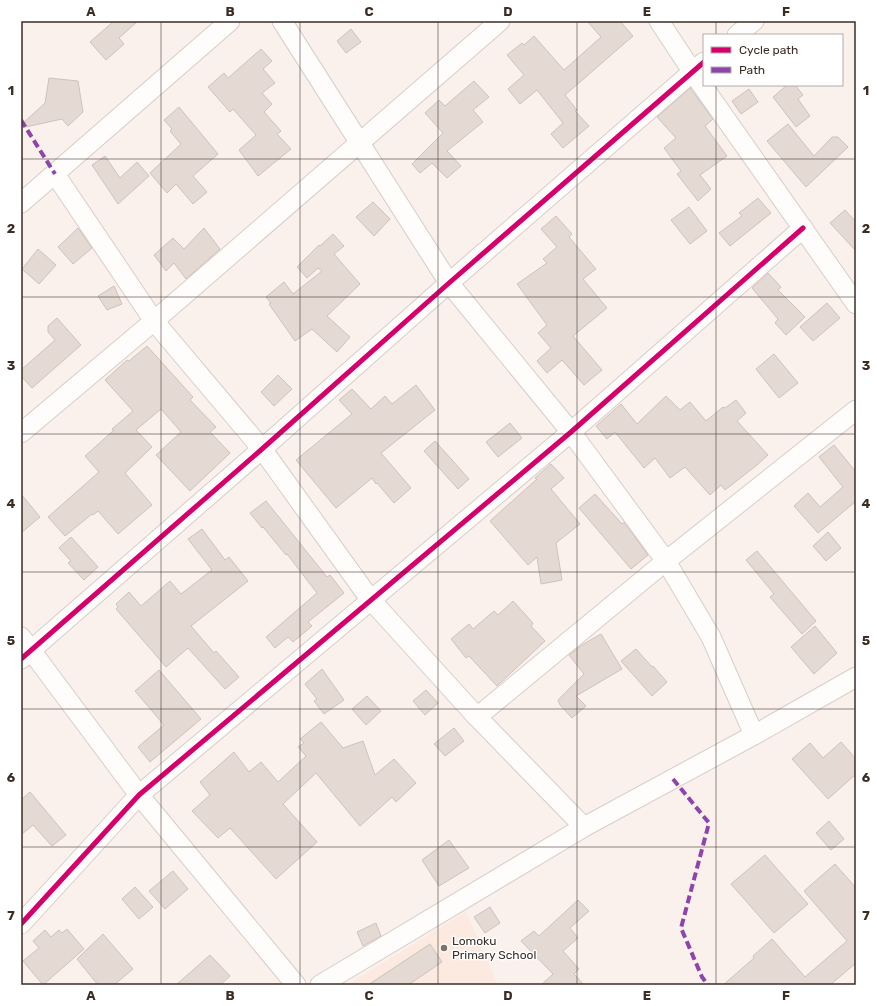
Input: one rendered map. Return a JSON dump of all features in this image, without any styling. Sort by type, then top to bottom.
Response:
[{"type":"street","points":[[21,203],[230,21]]},
{"type":"street","points":[[282,21],[449,283],[570,432],[666,561],[712,638],[754,735]]},
{"type":"street","points":[[21,433],[154,321],[500,21]]},
{"type":"street","points":[[294,984],[139,794],[24,648],[262,449],[449,283],[698,66],[659,21]]},
{"type":"street","points":[[738,34],[754,21]]},
{"type":"street","points":[[711,86],[803,228],[856,304]]},
{"type":"street","points":[[56,174],[154,321],[262,449],[370,599],[477,717],[584,827]]},
{"type":"street","points":[[21,924],[139,794],[570,432],[803,228]]},
{"type":"street","points":[[477,717],[666,561],[856,410]]},
{"type":"street","points":[[320,985],[584,827],[855,680]]},
{"type":"shaded area","name":"Lomoku Primary School","points":[[466,912],[498,985],[347,985]]},
{"type":"building","points":[[114,21],[138,21],[119,38],[124,44],[106,60],[90,42]]},
{"type":"building","points":[[587,21],[620,21],[633,36],[565,95],[577,110],[575,111],[589,126],[563,148],[551,134],[563,123],[537,90],[520,104],[508,89],[524,75],[507,55],[522,43],[524,45],[534,36],[564,70],[601,37]]},
{"type":"building","points":[[351,29],[361,42],[346,53],[337,41]]},
{"type":"building","points":[[261,49],[272,61],[263,69],[275,83],[262,93],[272,104],[264,112],[281,131],[277,134],[291,149],[258,176],[239,150],[256,135],[233,109],[230,112],[208,87],[224,73],[228,78]]},
{"type":"building","points":[[49,78],[78,81],[83,112],[68,126],[62,119],[21,128],[21,125],[45,103]]},
{"type":"building","points":[[474,81],[489,97],[473,110],[483,122],[447,151],[461,166],[447,178],[432,163],[420,173],[412,164],[443,133],[425,113],[439,100],[445,106]]},
{"type":"building","points":[[786,86],[796,86],[803,95],[798,99],[810,116],[796,127],[773,97]]},
{"type":"building","points":[[690,88],[713,119],[705,126],[727,156],[700,175],[711,189],[698,201],[677,174],[681,171],[664,148],[676,138],[657,117]]},
{"type":"building","points":[[749,89],[758,102],[741,114],[732,101]]},
{"type":"building","points":[[179,107],[218,154],[193,176],[207,192],[193,204],[176,184],[167,193],[150,173],[181,144],[170,131],[172,129],[164,120]]},
{"type":"building","points":[[788,124],[814,156],[832,137],[838,137],[848,147],[806,187],[767,141]]},
{"type":"building","points":[[105,156],[120,178],[137,162],[149,176],[118,204],[92,165]]},
{"type":"building","points":[[758,198],[771,213],[730,246],[719,233],[742,216],[739,213]]},
{"type":"building","points":[[373,202],[390,219],[374,236],[356,217]]},
{"type":"building","points":[[689,207],[707,231],[690,244],[671,220]]},
{"type":"building","points":[[845,210],[856,222],[856,251],[830,223]]},
{"type":"building","points":[[556,216],[572,234],[569,237],[596,269],[583,279],[607,308],[573,336],[602,370],[584,385],[562,360],[547,373],[537,361],[551,348],[538,333],[547,325],[517,284],[547,263],[543,259],[557,247],[541,229]]},
{"type":"building","points":[[78,228],[92,248],[73,264],[58,247]]},
{"type":"building","points":[[204,228],[220,249],[186,279],[174,263],[166,271],[154,255],[173,238],[184,249]]},
{"type":"building","points":[[333,234],[344,246],[334,254],[360,284],[327,316],[350,337],[337,352],[312,329],[295,341],[269,304],[271,303],[266,297],[284,282],[293,294],[322,271],[318,268],[307,278],[297,267],[319,245],[320,246]]},
{"type":"building","points":[[38,249],[56,265],[39,284],[22,269]]},
{"type":"building","points":[[768,273],[781,287],[778,290],[805,317],[786,335],[775,323],[778,319],[752,288]]},
{"type":"building","points":[[114,286],[122,304],[107,310],[98,296]]},
{"type":"building","points":[[827,303],[840,318],[813,341],[800,327]]},
{"type":"building","points":[[57,318],[81,345],[32,388],[21,376],[21,370],[55,340],[48,332],[48,326]]},
{"type":"building","points":[[147,346],[193,397],[190,400],[216,427],[210,432],[230,453],[190,491],[156,455],[181,432],[161,409],[136,430],[152,447],[125,473],[152,505],[118,534],[98,511],[93,515],[92,514],[65,536],[48,517],[99,472],[85,456],[114,430],[112,429],[133,411],[105,380],[127,360],[129,361]]},
{"type":"building","points":[[774,354],[798,383],[779,398],[756,369]]},
{"type":"building","points":[[278,375],[292,389],[274,406],[261,392]]},
{"type":"building","points":[[416,385],[435,410],[381,453],[411,488],[394,503],[372,478],[336,508],[296,460],[352,414],[339,400],[352,389],[371,409],[385,396],[392,404]]},
{"type":"building","points":[[666,396],[680,410],[690,402],[706,421],[723,407],[725,408],[736,400],[746,413],[737,421],[768,455],[725,490],[721,485],[710,495],[685,467],[670,478],[655,458],[644,468],[615,432],[607,439],[596,426],[621,404],[637,424]]},
{"type":"building","points":[[510,423],[522,438],[498,457],[486,442]]},
{"type":"building","points":[[435,441],[469,479],[458,489],[424,451]]},
{"type":"building","points":[[834,445],[856,472],[856,504],[855,502],[818,533],[794,506],[808,493],[820,507],[843,487],[819,457]]},
{"type":"building","points":[[551,464],[564,478],[551,489],[580,524],[556,543],[562,580],[541,584],[537,557],[528,565],[490,521],[537,479],[535,478]]},
{"type":"building","points":[[21,494],[40,517],[21,533]]},
{"type":"building","points":[[595,494],[622,524],[624,522],[648,555],[631,569],[579,508]]},
{"type":"building","points":[[266,501],[327,577],[330,575],[344,593],[308,622],[312,626],[293,642],[288,637],[275,648],[266,637],[317,593],[287,554],[286,555],[250,513]]},
{"type":"building","points":[[202,529],[225,560],[229,557],[248,581],[191,626],[214,653],[216,651],[239,677],[225,689],[188,648],[166,667],[116,609],[118,607],[116,604],[129,592],[141,606],[170,581],[181,594],[212,570],[188,539]]},
{"type":"building","points":[[828,532],[841,548],[826,561],[813,546]]},
{"type":"building","points":[[71,537],[98,567],[84,580],[68,563],[71,561],[59,548]]},
{"type":"building","points":[[757,551],[816,621],[802,634],[770,597],[774,594],[746,560]]},
{"type":"building","points":[[513,601],[533,623],[531,626],[545,641],[497,686],[469,656],[466,658],[451,639],[469,624],[473,629],[494,611],[498,615]]},
{"type":"building","points":[[815,626],[837,653],[814,674],[791,647]]},
{"type":"building","points":[[601,634],[622,669],[576,696],[586,706],[572,718],[560,705],[558,700],[584,674],[569,655],[582,645]]},
{"type":"building","points":[[636,649],[667,682],[652,696],[621,661]]},
{"type":"building","points":[[322,669],[344,700],[324,714],[314,701],[317,699],[305,684]]},
{"type":"building","points":[[159,670],[201,719],[150,762],[138,747],[164,725],[135,691]]},
{"type":"building","points":[[426,690],[438,703],[425,715],[413,701]]},
{"type":"building","points":[[367,696],[381,711],[366,725],[352,709]]},
{"type":"building","points":[[321,722],[343,748],[363,741],[375,775],[394,759],[416,783],[396,802],[392,797],[360,826],[316,773],[283,804],[317,842],[276,879],[230,828],[218,838],[192,811],[210,795],[200,782],[234,752],[249,772],[261,762],[278,782],[306,756],[298,747],[304,743],[300,739]]},
{"type":"building","points":[[454,728],[464,741],[445,756],[434,744]]},
{"type":"building","points":[[841,742],[856,759],[856,774],[828,799],[792,759],[810,743],[823,758]]},
{"type":"building","points":[[30,792],[66,835],[52,846],[33,825],[21,835],[21,800]]},
{"type":"building","points":[[829,821],[844,839],[831,850],[816,833]]},
{"type":"building","points":[[449,840],[469,868],[439,886],[422,860]]},
{"type":"building","points":[[765,855],[808,904],[774,933],[731,884]]},
{"type":"building","points":[[835,864],[856,888],[856,963],[830,985],[723,985],[754,958],[753,956],[772,939],[805,977],[847,941],[804,891]]},
{"type":"building","points":[[173,871],[188,889],[165,909],[149,891]]},
{"type":"building","points":[[135,887],[153,907],[139,919],[122,899]]},
{"type":"building","points":[[578,900],[589,911],[570,928],[578,938],[563,951],[579,969],[574,974],[584,985],[541,985],[553,974],[521,941],[534,931],[539,936]]},
{"type":"building","points":[[490,907],[500,923],[485,933],[474,917]]},
{"type":"building","points":[[376,923],[381,936],[363,946],[357,932]]},
{"type":"building","points":[[67,929],[84,949],[43,985],[23,961],[39,948],[33,941],[45,930],[51,937],[59,930],[62,933]]},
{"type":"building","points":[[103,934],[133,969],[114,985],[98,985],[77,959]]},
{"type":"building","points":[[430,944],[442,962],[408,985],[368,985]]},
{"type":"building","points":[[210,955],[230,976],[220,985],[176,985]]},
{"type":"marked path","points":[[21,120],[55,174]]},
{"type":"marked path","points":[[673,779],[709,823],[681,928],[702,977],[708,985]]},
{"type":"cycle path","points":[[21,659],[262,449],[449,283],[703,63]]},
{"type":"cycle path","points":[[21,924],[139,795],[571,432],[803,228]]},
{"type":"place","name":"Lomoku Primary School","points":[[444,948]]}]
